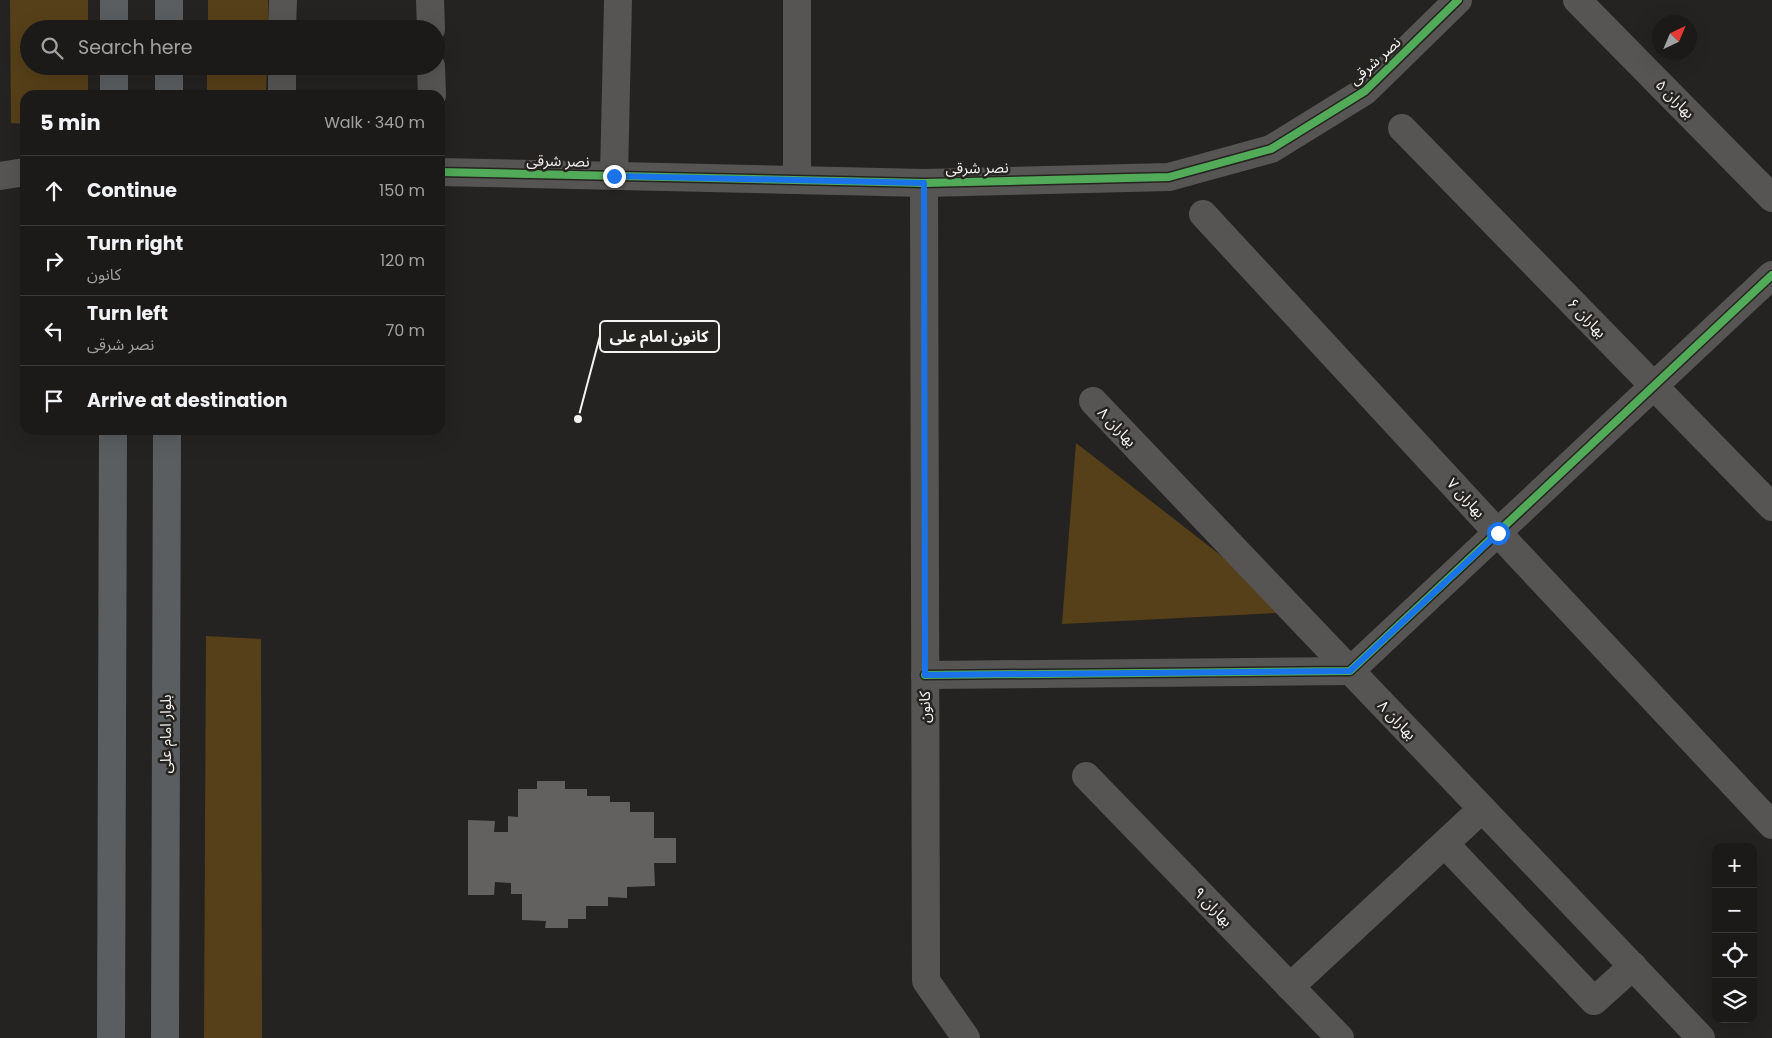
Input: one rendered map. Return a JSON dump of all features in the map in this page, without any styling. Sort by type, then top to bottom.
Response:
[{"type":"main road","points":[[114,0],[114,20]]},
{"type":"main road","points":[[169,0],[169,20]]},
{"type":"main road","points":[[114,75],[114,90]]},
{"type":"main road","points":[[169,75],[169,90]]},
{"type":"main road","points":[[111,1038],[113,435]]},
{"type":"main road","name":"بلوار امام علی","points":[[165,1038],[167,435]]},
{"type":"street","points":[[282,0],[282,20]]},
{"type":"street","points":[[430,0],[431,20]]},
{"type":"street","points":[[614,176],[618,0]]},
{"type":"street","points":[[797,0],[797,180]]},
{"type":"street","name":"نصر شرقی","points":[[445,172],[924,183],[1169,177],[1271,149],[1365,91],[1458,0]]},
{"type":"street","name":"بهاران ۵","points":[[1577,0],[1772,198]]},
{"type":"street","points":[[282,75],[282,90]]},
{"type":"street","points":[[431,75],[432,90]]},
{"type":"street","name":"بهاران ۶","points":[[1402,128],[1772,507]]},
{"type":"street","points":[[0,176],[20,173]]},
{"type":"street","name":"کانون","points":[[924,183],[926,981],[966,1038]]},
{"type":"street","name":"بهاران ۷","points":[[1203,214],[1498,533],[1772,824]]},
{"type":"street","points":[[925,675],[1350,671],[1772,275]]},
{"type":"street","name":"بهاران ۸","points":[[1093,401],[1701,1038]]},
{"type":"street","name":"بهاران ۹","points":[[1086,776],[1340,1038]]},
{"type":"street","points":[[1290,987],[1482,809]]},
{"type":"street","points":[[1445,844],[1594,1001],[1633,966]]},
{"type":"shaded area","points":[[10,0],[88,0],[88,20],[20,20],[20,75],[88,75],[88,90],[20,90],[20,124],[11,123]]},
{"type":"shaded area","points":[[208,0],[268,0],[268,20],[208,20]]},
{"type":"shaded area","points":[[207,75],[267,75],[266,90],[207,90]]},
{"type":"shaded area","points":[[1076,443],[1294,612],[1062,624]]},
{"type":"shaded area","points":[[206,636],[261,639],[262,1038],[204,1038]]},
{"type":"building","points":[[537,781],[565,781],[565,789],[587,789],[587,796],[610,796],[610,802],[630,802],[630,812],[654,812],[654,838],[676,838],[676,863],[654,863],[655,886],[627,887],[627,898],[608,897],[608,906],[586,906],[586,919],[568,919],[568,928],[545,928],[546,921],[522,920],[522,894],[511,894],[511,883],[495,882],[494,895],[468,895],[468,820],[495,821],[494,832],[508,832],[508,816],[518,817],[518,789],[537,789]]},
{"type":"cycle path","points":[[445,172],[924,183],[1169,177],[1271,149],[1365,91],[1458,0]]},
{"type":"cycle path","points":[[925,675],[1350,671],[1772,275]]},
{"type":"place","name":"کانون امام علی","points":[[578,419]]},
{"type":"route","points":[[614,176],[924,183],[925,675],[1350,671],[1498,533]]}]
